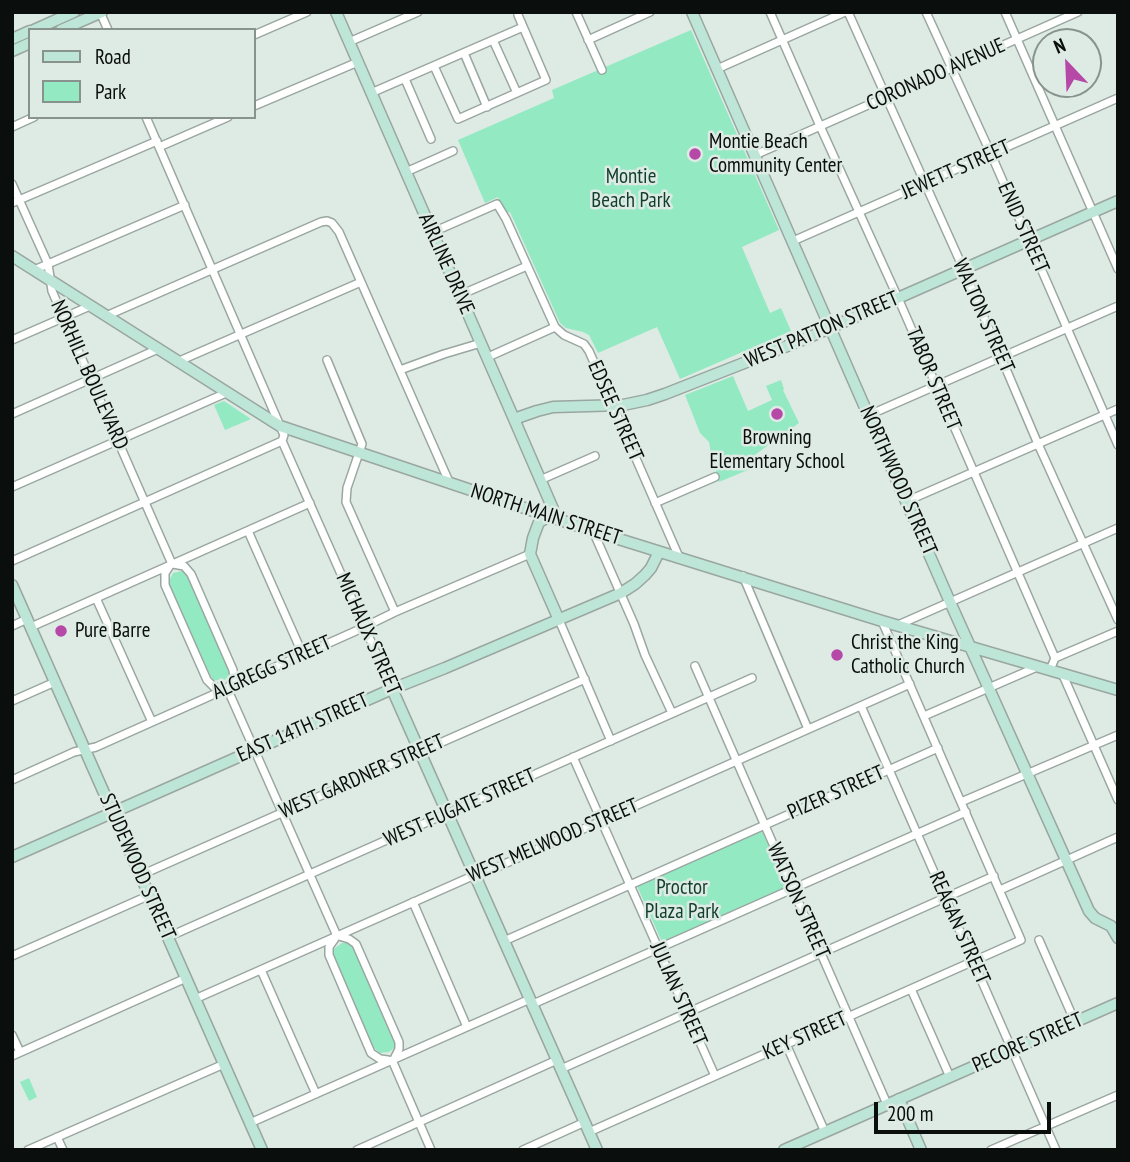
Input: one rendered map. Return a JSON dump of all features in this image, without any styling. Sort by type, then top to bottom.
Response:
[{"type":"street","points":[[39,28],[74,12]]},
{"type":"street","points":[[65,28],[101,12]]},
{"type":"street","points":[[256,34],[307,12]]},
{"type":"street","name":"AIRLINE DRIVE","points":[[336,12],[553,509],[550,516]]},
{"type":"street","points":[[349,42],[418,12]]},
{"type":"street","points":[[576,12],[602,70]]},
{"type":"street","points":[[588,40],[650,12]]},
{"type":"street","name":"NORTHWOOD STREET","points":[[692,12],[950,602],[1089,911],[1095,918],[1111,926],[1118,938]]},
{"type":"street","name":"TABOR STREET","points":[[770,12],[1055,658]]},
{"type":"street","points":[[717,69],[846,12]]},
{"type":"street","name":"WALTON STREET","points":[[846,12],[887,97],[1118,620]]},
{"type":"street","name":"ENID STREET","points":[[926,12],[1118,445]]},
{"type":"street","points":[[1004,12],[1118,269]]},
{"type":"street","name":"CORONADO AVENUE","points":[[755,155],[1079,12]]},
{"type":"street","points":[[434,66],[458,119],[546,80],[518,15]]},
{"type":"street","points":[[371,93],[523,27]]},
{"type":"street","points":[[493,40],[517,93]]},
{"type":"street","points":[[12,51],[28,44]]},
{"type":"street","points":[[464,53],[487,107]]},
{"type":"street","points":[[256,105],[358,62]]},
{"type":"street","points":[[404,79],[431,139]]},
{"type":"street","name":"JEWETT STREET","points":[[793,241],[1118,98]]},
{"type":"street","points":[[12,127],[30,119]]},
{"type":"street","name":"MICHAUX STREET","points":[[147,119],[284,435],[282,441],[597,1150]]},
{"type":"street","points":[[16,202],[223,119]]},
{"type":"street","points":[[406,172],[453,151]]},
{"type":"street","name":"NORHILL BOULEVARD","points":[[12,184],[16,202],[48,264],[52,291],[172,564]]},
{"type":"street","name":"WEST PATTON STREET","points":[[514,419],[553,407],[612,406],[647,401],[831,327],[1118,201]]},
{"type":"street","points":[[433,233],[497,204],[555,327],[488,357]]},
{"type":"street","points":[[34,270],[185,205]]},
{"type":"street","points":[[106,316],[324,221],[330,222],[342,238],[450,484]]},
{"type":"street","name":"NORTH MAIN STREET","points":[[15,261],[34,270],[280,426],[659,552],[1118,690]]},
{"type":"street","points":[[460,295],[527,266]]},
{"type":"street","points":[[177,362],[361,282]]},
{"type":"street","points":[[12,340],[90,306]]},
{"type":"street","points":[[869,415],[1118,306]]},
{"type":"street","name":"EDSEE STREET","points":[[555,327],[587,347],[679,557]]},
{"type":"street","points":[[400,370],[481,343]]},
{"type":"street","points":[[12,414],[158,349]]},
{"type":"street","points":[[327,360],[362,444],[347,488],[346,502],[394,612]]},
{"type":"street","points":[[12,487],[226,393]]},
{"type":"street","points":[[907,501],[1118,409]]},
{"type":"street","points":[[12,561],[282,441]]},
{"type":"street","points":[[540,480],[595,456]]},
{"type":"street","points":[[655,503],[715,477]]},
{"type":"street","points":[[12,626],[29,623],[96,598],[310,503]]},
{"type":"street","points":[[550,516],[539,522],[530,554],[611,741]]},
{"type":"street","points":[[898,625],[1118,528]]},
{"type":"street","points":[[248,531],[303,654]]},
{"type":"street","points":[[593,531],[672,713]]},
{"type":"street","name":"EAST 14TH STREET","points":[[12,858],[253,749],[621,593],[645,575],[659,552]]},
{"type":"street","name":"ALGREGG STREET","points":[[12,780],[74,752],[94,747],[152,722],[394,612],[530,554]]},
{"type":"street","name":"NORHILL BOULEVARD","points":[[172,564],[184,566],[191,574],[233,670],[233,682],[227,688],[218,688],[206,680],[165,585],[165,573],[172,564]]},
{"type":"street","points":[[743,576],[808,729]]},
{"type":"street","name":"STUDEWOOD STREET","points":[[12,585],[224,1063],[258,1148]]},
{"type":"street","points":[[96,598],[152,722]]},
{"type":"street","points":[[882,621],[1000,890],[1118,837]]},
{"type":"street","points":[[1050,670],[1055,658],[1118,631]]},
{"type":"street","name":"WATSON STREET","points":[[695,666],[887,1104]]},
{"type":"street","points":[[924,716],[1037,667]]},
{"type":"street","points":[[1062,673],[1118,800]]},
{"type":"street","name":"WEST FUGATE STREET","points":[[168,937],[752,678]]},
{"type":"street","name":"WEST GARDNER STREET","points":[[141,875],[585,679]]},
{"type":"street","points":[[12,701],[55,682]]},
{"type":"street","name":"WEST MELWOOD STREET","points":[[195,999],[910,684]]},
{"type":"street","name":"NORHILL BOULEVARD","points":[[227,688],[337,936]]},
{"type":"street","name":"REAGAN STREET","points":[[861,706],[1056,1150]]},
{"type":"street","points":[[961,802],[1118,735]]},
{"type":"street","name":"PIZER STREET","points":[[504,941],[938,748]]},
{"type":"street","name":"JULIAN STREET","points":[[573,757],[715,1076]]},
{"type":"street","points":[[250,1123],[467,1027],[658,949],[965,812]]},
{"type":"street","points":[[357,1150],[687,1013],[993,876]]},
{"type":"street","name":"KEY STREET","points":[[523,1150],[715,1076],[1021,940],[1000,890]]},
{"type":"street","points":[[12,956],[150,895]]},
{"type":"street","points":[[412,902],[467,1027]]},
{"type":"street","name":"NORHILL BOULEVARD","points":[[337,936],[353,941],[361,956],[399,1042],[398,1053],[392,1060]]},
{"type":"street","name":"NORHILL BOULEVARD","points":[[337,936],[329,947],[329,955],[370,1053],[380,1059],[392,1060]]},
{"type":"street","points":[[1039,940],[1075,1022]]},
{"type":"street","points":[[261,970],[316,1094]]},
{"type":"street","points":[[12,1035],[16,1054],[186,978]]},
{"type":"street","points":[[911,989],[950,1077]]},
{"type":"street","name":"PECORE STREET","points":[[784,1150],[799,1147],[887,1104],[1118,1003]]},
{"type":"street","points":[[786,1044],[825,1132]]},
{"type":"street","name":"NORHILL BOULEVARD","points":[[392,1060],[431,1150]]},
{"type":"street","points":[[28,1150],[224,1063]]},
{"type":"street","points":[[991,1150],[1118,1095]]},
{"type":"street","points":[[899,1099],[920,1150]]},
{"type":"street","points":[[57,1137],[63,1150]]},
{"type":"green space","name":"Montie Beach Park","points":[[691,30],[779,230],[742,247],[770,313],[781,308],[791,331],[680,379],[657,327],[598,353],[589,335],[566,328],[560,323],[510,212],[505,213],[498,197],[485,203],[458,140],[554,98],[552,90]]},
{"type":"green space","points":[[733,376],[748,411],[772,400],[766,386],[781,380],[799,423],[756,454],[762,464],[719,482],[709,442],[700,433],[685,395]]},
{"type":"green space","points":[[224,401],[251,419],[225,430],[214,405]]},
{"type":"green space","points":[[182,571],[188,575],[230,670],[223,681],[214,680],[210,675],[170,586],[173,573]]},
{"type":"green space","name":"Proctor Plaza Park","points":[[762,831],[786,887],[662,942],[637,886]]},
{"type":"green space","points":[[342,943],[349,943],[354,948],[396,1041],[389,1052],[380,1053],[373,1047],[334,958],[333,951]]},
{"type":"green space","points":[[29,1078],[37,1097],[29,1101],[20,1082]]},
{"type":"place","name":"Montie Beach Community Center","points":[[695,154]]},
{"type":"place","name":"Browning Elementary School","points":[[777,414]]},
{"type":"place","name":"Pure Barre","points":[[61,631]]},
{"type":"place","name":"Christ the King Catholic Church","points":[[837,655]]}]
